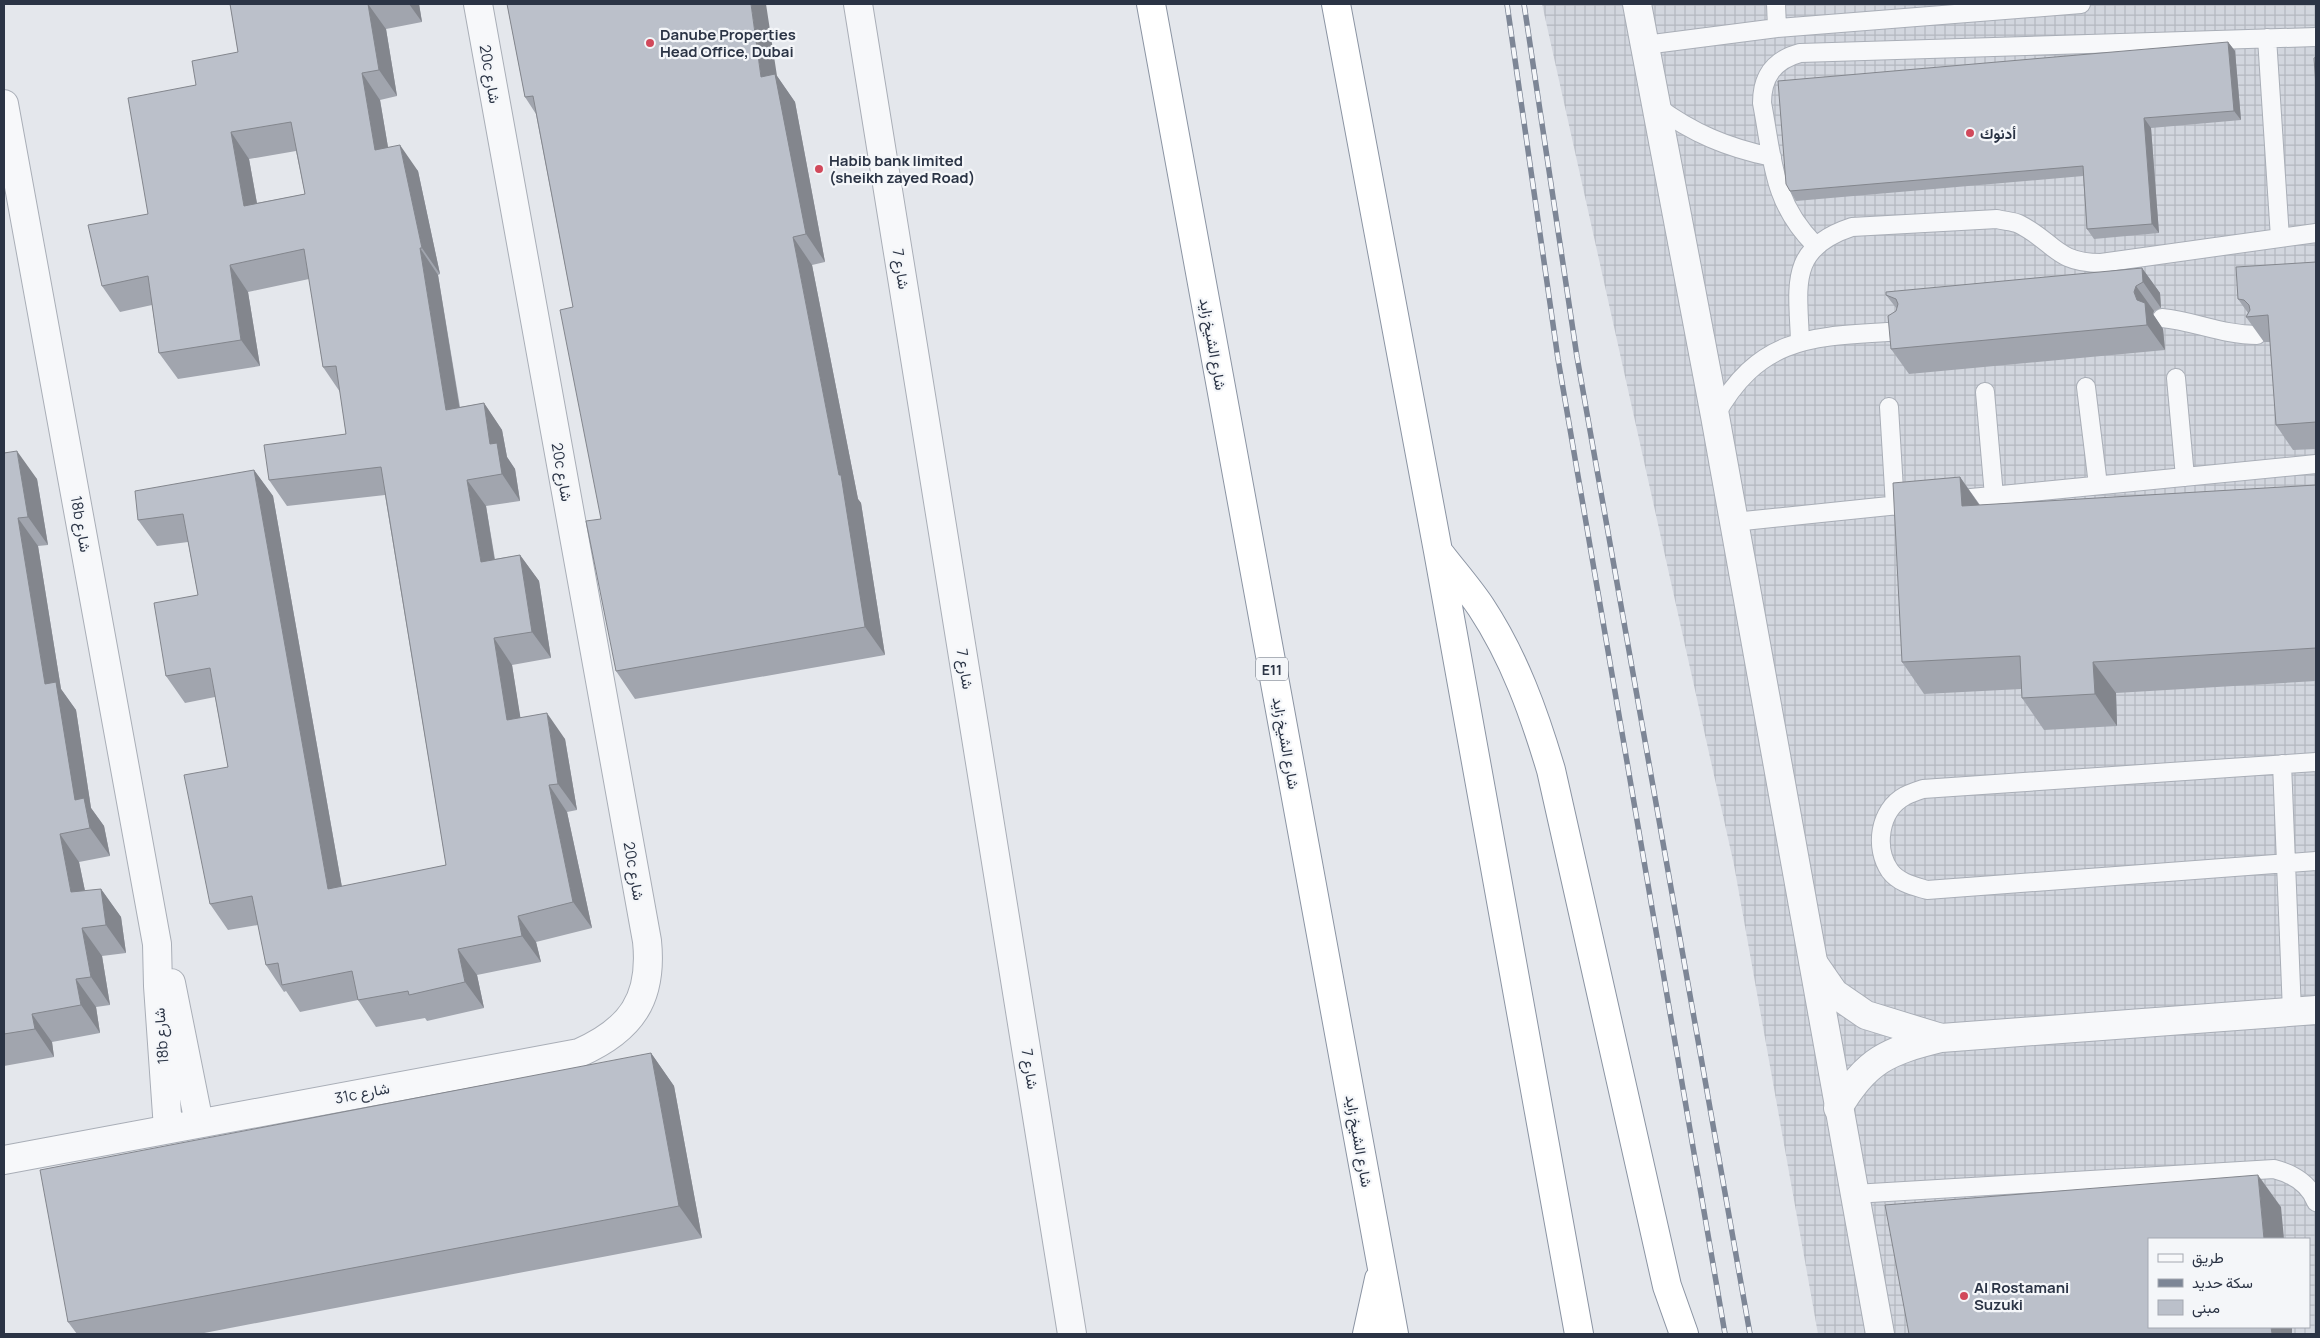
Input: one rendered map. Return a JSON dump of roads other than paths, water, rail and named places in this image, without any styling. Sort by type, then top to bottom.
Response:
[{"type":"highway","name":"شارع الشيخ زايد","points":[[1151,4],[1394,1334]]},
{"type":"highway","points":[[1336,4],[1438,551],[1579,1334]]},
{"type":"highway","points":[[1438,551],[1480,606],[1510,658],[1534,713],[1551,770],[1667,1286],[1684,1334]]},
{"type":"highway","points":[[1367,1334],[1382,1266]]},
{"type":"street","name":"20c شارع","points":[[478,4],[647,941]]},
{"type":"street","name":"شارع 7","points":[[858,4],[1072,1334]]},
{"type":"street","points":[[1637,4],[1715,416],[1880,1334]]},
{"type":"street","name":"18b شارع","points":[[4,104],[10,178],[157,944],[175,998],[198,1123]]},
{"type":"street","name":"31c شارع","points":[[4,1160],[578,1053],[601,1043],[621,1029],[635,1010],[645,988],[649,965],[647,941]]},
{"type":"street","name":"18b شارع","points":[[157,944],[168,1129]]},
{"type":"street","points":[[1814,964],[1834,993],[1866,1016],[1941,1038]]},
{"type":"street","points":[[1838,1108],[1850,1088],[1865,1070],[1884,1057],[1907,1046],[1941,1038],[2304,1011]]},
{"type":"lane","points":[[1776,4],[1777,28]]},
{"type":"lane","points":[[1645,45],[1777,28],[2082,4]]},
{"type":"lane","points":[[1815,246],[1789,214],[1781,196],[1762,103],[1762,91],[1772,69],[1789,56],[1800,53],[2316,36]]},
{"type":"lane","points":[[2267,38],[2280,238]]},
{"type":"lane","points":[[1656,106],[1676,122],[1707,138],[1747,152],[1772,157]]},
{"type":"lane","points":[[1800,341],[1798,282],[1804,262],[1815,246],[1832,233],[1852,227],[1997,219],[2018,224],[2066,258],[2084,263],[2101,263],[2316,233]]},
{"type":"lane","points":[[2162,318],[2187,321],[2224,333],[2256,335]]},
{"type":"lane","points":[[1715,416],[1726,395],[1742,376],[1773,352],[1800,341],[1823,336],[1905,330]]},
{"type":"lane","points":[[2176,378],[2185,477]]},
{"type":"lane","points":[[2086,387],[2098,485]]},
{"type":"lane","points":[[1985,392],[1994,496]]},
{"type":"lane","points":[[1890,406],[1896,506]]},
{"type":"lane","points":[[1734,522],[2316,464]]},
{"type":"lane","points":[[2316,762],[1923,789],[1904,797],[1889,812],[1881,831],[1882,852],[1891,871],[1907,884],[1927,890],[2316,861]]},
{"type":"lane","points":[[2282,764],[2286,863],[2304,1011]]},
{"type":"lane","points":[[1854,1194],[2274,1169],[2290,1174],[2304,1182],[2316,1202]]},
{"type":"railway","points":[[1507,4],[1558,359],[1725,1334]]},
{"type":"railway","points":[[1524,4],[1577,357],[1750,1334]]},
{"type":"place","name":"Danube Properties Head Office, Dubai","points":[[650,43]]},
{"type":"place","name":"أدنوك","points":[[1970,133]]},
{"type":"place","name":"Habib bank limited (sheikh zayed Road)","points":[[819,169]]},
{"type":"place","name":"Al Rostamani Suzuki","points":[[1964,1296]]}]
